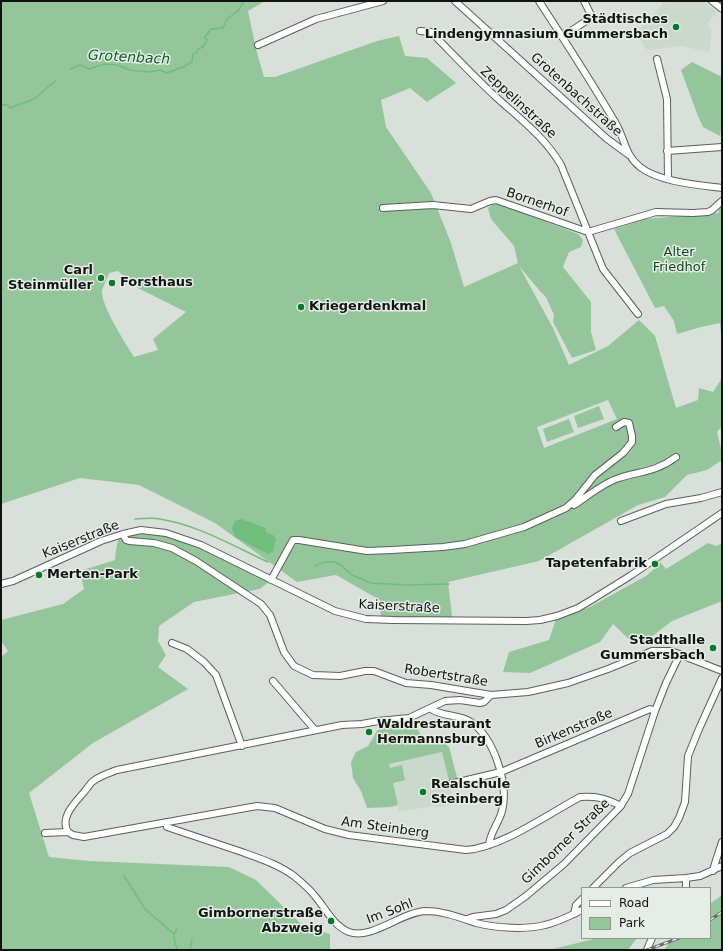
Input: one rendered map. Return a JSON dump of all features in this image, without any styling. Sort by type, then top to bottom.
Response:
[{"type":"street","points":[[258,45],[316,19],[382,1]]},
{"type":"street","name":"Grotenbachstraße","points":[[455,1],[640,167],[668,179],[722,188]]},
{"type":"street","points":[[539,1],[616,124],[629,156]]},
{"type":"street","points":[[562,37],[591,15],[584,1]]},
{"type":"street","points":[[712,1],[722,9]]},
{"type":"street","name":"Zeppelinstraße","points":[[420,31],[431,32],[466,69],[531,127],[552,150],[561,165],[588,232]]},
{"type":"street","points":[[656,59],[667,99],[668,179]]},
{"type":"street","points":[[668,151],[722,147]]},
{"type":"street","name":"Bornerhof","points":[[383,208],[433,205],[471,210],[490,201],[496,200],[588,232]]},
{"type":"street","points":[[638,314],[603,269],[588,232],[656,212],[708,212],[722,201]]},
{"type":"street","points":[[566,508],[575,500],[595,476],[623,452],[632,442],[629,423],[624,422],[616,427]]},
{"type":"street","points":[[271,580],[293,540],[367,551],[443,547],[465,544],[524,527],[573,505],[604,485],[619,478],[643,473],[666,464],[676,457]]},
{"type":"street","points":[[621,521],[666,504],[701,498],[722,492]]},
{"type":"street","name":"Kaiserstraße","points":[[1,584],[13,581],[101,541],[141,530],[166,533],[181,537],[201,545],[334,611],[366,619],[540,620],[578,608],[630,576],[722,513]]},
{"type":"street","name":"Robertstraße","points":[[123,534],[126,540],[154,543],[172,548],[196,561],[261,604],[270,615],[284,652],[294,666],[313,675],[340,676],[364,671],[374,671],[406,683],[431,685],[491,695],[528,692],[568,683],[652,651],[671,651],[722,671]]},
{"type":"street","points":[[172,643],[187,649],[204,662],[216,675],[242,746]]},
{"type":"street","name":"Gimborner Straße","points":[[467,920],[473,916],[496,914],[501,912],[526,896],[564,864],[621,806],[628,794],[655,711],[680,654]]},
{"type":"street","points":[[594,887],[630,853],[667,834],[680,818],[685,802],[688,756],[722,678]]},
{"type":"street","points":[[273,681],[316,730]]},
{"type":"street","points":[[68,832],[65,825],[66,817],[74,804],[92,782],[103,775],[134,766],[242,746],[342,725],[409,718],[431,709],[445,701],[453,700],[480,703],[484,702],[491,695]]},
{"type":"street","points":[[431,709],[437,713],[456,716],[470,721],[481,730],[490,743],[501,772],[504,796],[503,809],[499,822],[490,837],[489,845]]},
{"type":"street","name":"Birkenstraße","points":[[450,784],[501,772],[650,709],[655,711]]},
{"type":"street","name":"Am Steinberg","points":[[45,833],[68,832],[73,836],[84,836],[257,806],[275,808],[325,829],[349,836],[466,850],[489,845],[521,830],[580,797],[595,796],[606,798],[621,806]]},
{"type":"street","name":"Im Sohl","points":[[166,822],[167,827],[248,854],[278,867],[294,876],[313,893],[337,924],[348,932],[361,934],[366,933],[417,912],[428,911],[494,926],[523,928],[544,926],[581,910]]},
{"type":"street","points":[[713,871],[722,842]]},
{"type":"street","points":[[629,887],[653,880],[700,876],[722,866]]},
{"type":"street","points":[[686,878],[686,887]]},
{"type":"street","points":[[574,914],[576,906],[581,900]]},
{"type":"street","points":[[647,950],[652,939]]},
{"type":"shaded area","name":"Städtisches Lindengymnasium Gummersbach","points":[[665,1],[668,3],[671,1],[703,1],[717,12],[707,24],[712,30],[709,52],[681,46],[647,50],[636,34]]},
{"type":"shaded area","points":[[241,519],[266,528],[266,532],[273,535],[276,539],[273,551],[268,554],[235,537],[232,528],[235,521]]},
{"type":"shaded area","name":"Realschule Steinberg","points":[[442,752],[454,804],[399,812],[389,764]]},
{"type":"green space","points":[[1,1],[265,1],[248,11],[264,77],[275,77],[377,41],[399,36],[405,56],[427,58],[456,83],[427,102],[410,88],[381,100],[386,127],[431,193],[451,243],[464,287],[518,263],[514,246],[491,219],[488,208],[493,204],[502,205],[578,234],[583,240],[581,247],[569,252],[563,267],[591,302],[591,332],[596,350],[572,358],[553,322],[554,315],[546,297],[519,266],[553,328],[569,365],[608,346],[639,320],[655,336],[676,408],[698,400],[699,388],[713,392],[722,378],[722,426],[717,432],[722,453],[722,460],[707,470],[687,475],[665,497],[638,505],[539,561],[448,582],[453,624],[381,622],[380,600],[336,575],[297,582],[215,523],[139,485],[80,478],[1,504]],"holes":[[[118,271],[138,288],[186,312],[153,339],[158,350],[134,357],[105,306],[102,291],[103,287],[109,273]],[[608,400],[617,419],[544,448],[537,427]]]},
{"type":"green space","points":[[692,62],[722,77],[722,126],[720,136],[703,127],[698,116],[681,70]]},
{"type":"green space","name":"Alter Friedhof","points":[[722,202],[722,343],[720,323],[677,334],[674,321],[664,306],[655,308],[614,229],[645,219],[719,213],[718,203]]},
{"type":"green space","points":[[599,406],[604,419],[578,428],[574,416]]},
{"type":"green space","points":[[569,419],[574,432],[547,442],[543,429]]},
{"type":"green space","points":[[141,530],[181,537],[271,580],[260,589],[194,602],[159,626],[158,641],[166,655],[158,667],[188,689],[93,743],[29,793],[49,857],[89,861],[229,867],[256,880],[303,926],[330,934],[330,950],[1,950],[1,657],[8,651],[1,641],[1,620],[63,604],[84,589],[80,571],[115,560],[118,541],[120,538],[127,533]]},
{"type":"green space","points":[[708,543],[717,546],[722,543],[722,601],[672,621],[646,641],[633,643],[613,624],[600,642],[530,673],[503,672],[509,652],[549,640],[556,619],[590,607],[646,576],[660,562],[666,569]]},
{"type":"green space","points":[[412,719],[422,737],[444,743],[449,747],[458,781],[449,781],[442,752],[389,764],[390,768],[402,765],[405,780],[393,783],[398,805],[391,807],[367,808],[361,791],[353,778],[351,762],[356,752],[368,746],[377,731],[384,724]]},
{"type":"green space","points":[[722,895],[722,950],[664,950],[671,939],[711,939],[711,903]]},
{"type":"green space","points":[[594,939],[636,939],[628,950],[549,950]]},
{"type":"waterway","name":"Grotenbach","points":[[70,69],[80,65],[89,69],[104,64],[117,65],[130,70],[150,72],[160,70],[167,73],[183,67],[192,62],[193,54],[197,53],[198,49],[203,47],[207,40],[205,37],[211,29],[223,28],[227,19],[238,11],[244,1]]},
{"type":"waterway","name":"Grotenbach","points":[[1,105],[7,105],[10,108],[34,99],[55,81]]},
{"type":"waterway","points":[[135,519],[157,518],[188,526],[268,562]]},
{"type":"waterway","points":[[315,566],[325,562],[334,562],[341,565],[352,575],[371,583],[407,585],[449,584]]},
{"type":"waterway","points":[[124,876],[145,909],[174,934],[175,944],[178,950]]},
{"type":"waterway","points":[[174,934],[177,929]]},
{"type":"waterway","points":[[190,950],[192,940]]},
{"type":"railway","points":[[711,919],[722,912]]},
{"type":"railway","points":[[647,950],[676,939]]},
{"type":"place","name":"Städtisches Lindengymnasium Gummersbach","points":[[676,27]]},
{"type":"place","name":"Carl Steinmüller","points":[[101,278]]},
{"type":"place","name":"Forsthaus","points":[[112,283]]},
{"type":"place","name":"Kriegerdenkmal","points":[[301,307]]},
{"type":"place","name":"Tapetenfabrik","points":[[655,564]]},
{"type":"place","name":"Merten-Park","points":[[39,575]]},
{"type":"place","name":"Stadthalle Gummersbach","points":[[713,648]]},
{"type":"place","name":"Waldrestaurant Hermannsburg","points":[[369,732]]},
{"type":"place","name":"Realschule Steinberg","points":[[423,792]]},
{"type":"place","name":"Gimbornerstraße Abzweig","points":[[331,921]]}]
